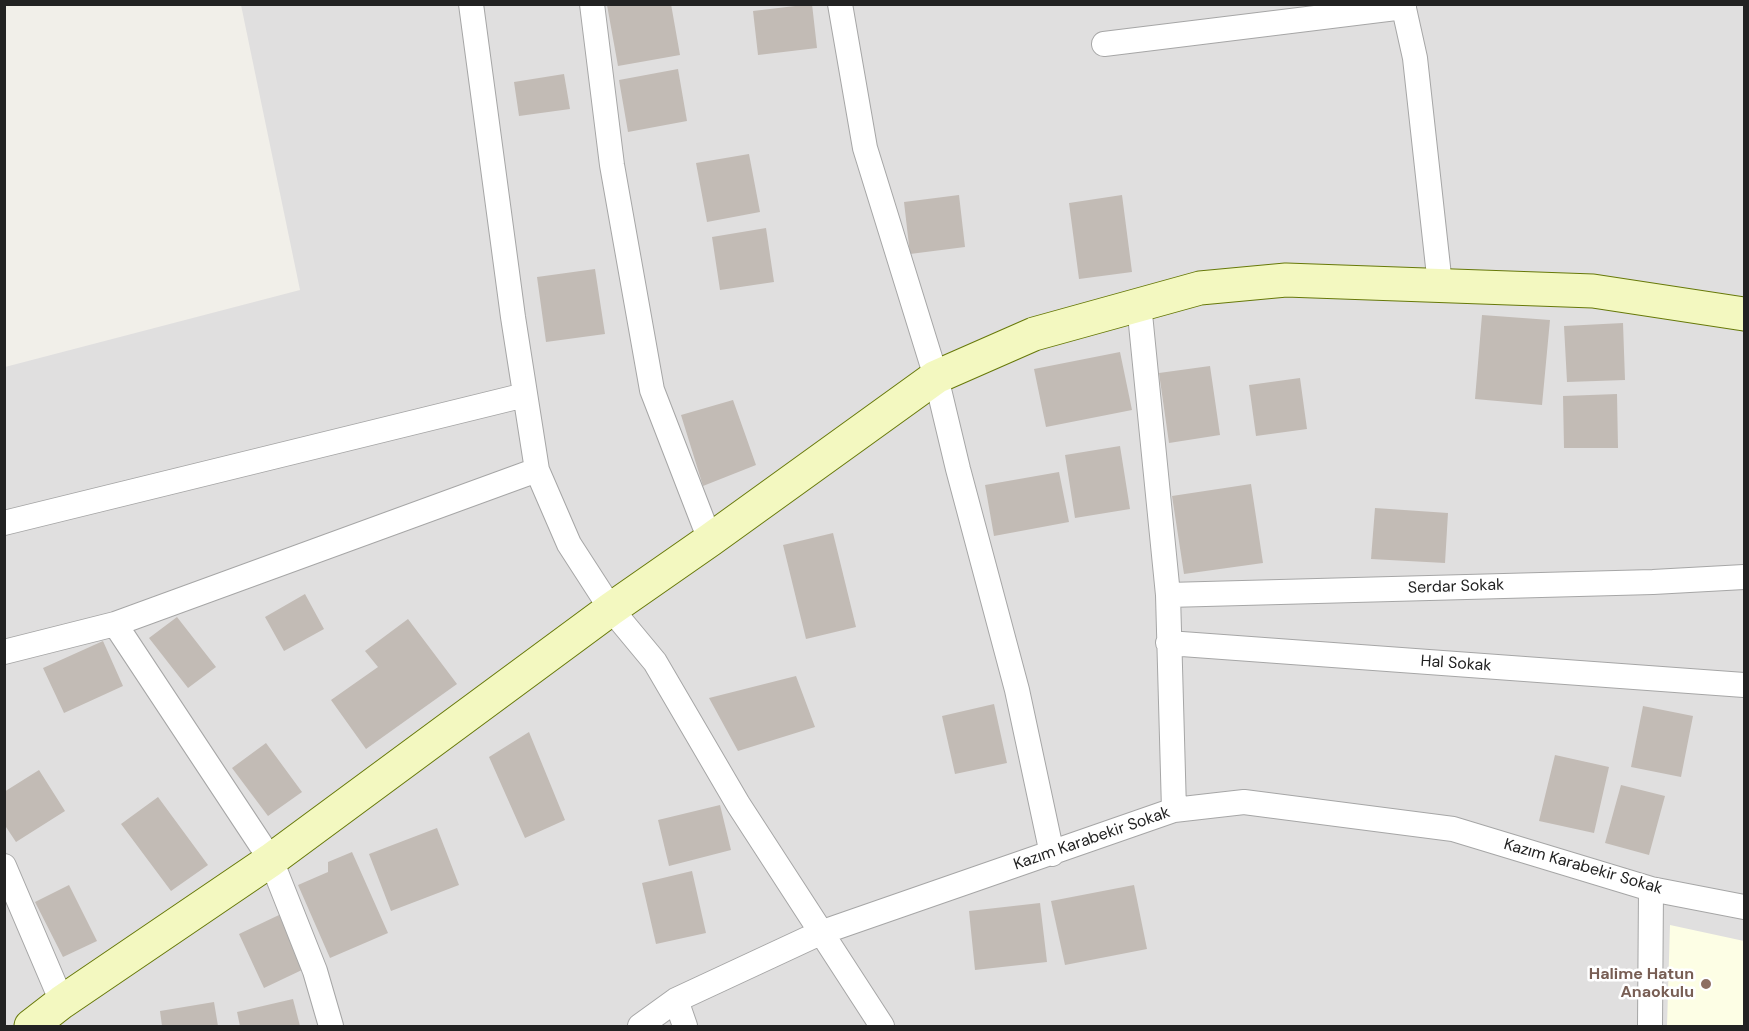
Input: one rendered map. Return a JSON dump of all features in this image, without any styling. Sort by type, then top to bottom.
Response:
[{"type":"main road","points":[[32,1026],[62,1002],[271,860],[611,609],[936,377],[1035,334],[1200,288],[1286,280],[1593,291],[1744,314]]},
{"type":"street","points":[[471,4],[513,317],[537,470],[569,544],[611,609],[655,662],[738,804],[882,1026]]},
{"type":"street","points":[[592,4],[612,165],[652,390],[710,540]]},
{"type":"street","points":[[840,4],[865,148],[936,377],[1017,690],[1052,854]]},
{"type":"street","points":[[1104,44],[1403,6],[1416,58],[1440,285]]},
{"type":"street","points":[[1139,304],[1168,595],[1174,810]]},
{"type":"street","points":[[4,523],[525,395]]},
{"type":"street","points":[[4,652],[116,624],[537,470]]},
{"type":"street","name":"Serdar Sokak","points":[[1168,595],[1653,582],[1744,577]]},
{"type":"street","points":[[116,624],[271,860],[315,971],[331,1026]]},
{"type":"street","name":"Hal Sokak","points":[[1168,643],[1744,685]]},
{"type":"street","name":"Kazım Karabekir Sokak","points":[[640,1026],[676,1000],[820,933],[1174,810],[1244,802],[1453,829],[1651,889],[1744,907]]},
{"type":"street","points":[[4,867],[62,1002]]},
{"type":"street","points":[[1650,1026],[1651,889]]},
{"type":"street","points":[[676,1000],[685,1026]]},
{"type":"shaded area","points":[[241,5],[1744,5],[1744,1026],[5,1026],[5,367],[300,290]]},
{"type":"shaded area","name":"Halime Hatun Anaokulu","points":[[1670,925],[1744,941],[1744,1026],[1667,1026]]},
{"type":"building","points":[[671,4],[680,55],[618,66],[607,5]]},
{"type":"building","points":[[812,4],[817,48],[758,55],[753,11]]},
{"type":"building","points":[[678,69],[687,121],[628,132],[619,80]]},
{"type":"building","points":[[564,74],[570,109],[519,116],[514,82]]},
{"type":"building","points":[[749,154],[760,212],[707,222],[696,163]]},
{"type":"building","points":[[959,195],[965,247],[910,254],[904,202]]},
{"type":"building","points":[[1122,195],[1132,272],[1079,279],[1069,203]]},
{"type":"building","points":[[766,228],[774,282],[720,290],[712,237]]},
{"type":"building","points":[[595,269],[605,334],[546,342],[537,277]]},
{"type":"building","points":[[1482,315],[1550,320],[1542,405],[1475,399]]},
{"type":"building","points":[[1623,323],[1625,380],[1567,382],[1564,326]]},
{"type":"building","points":[[1120,352],[1132,410],[1046,427],[1034,369]]},
{"type":"building","points":[[1210,366],[1220,435],[1169,443],[1159,373]]},
{"type":"building","points":[[1300,378],[1307,429],[1256,436],[1249,385]]},
{"type":"building","points":[[1617,394],[1618,448],[1564,448],[1563,396]]},
{"type":"building","points":[[733,400],[756,465],[703,486],[681,415]]},
{"type":"building","points":[[1120,446],[1130,509],[1075,518],[1065,455]]},
{"type":"building","points":[[1059,472],[1069,522],[994,536],[985,485]]},
{"type":"building","points":[[1251,484],[1263,563],[1184,574],[1172,496]]},
{"type":"building","points":[[1375,508],[1448,513],[1445,563],[1371,559]]},
{"type":"building","points":[[833,533],[856,627],[806,639],[783,545]]},
{"type":"building","points":[[305,594],[324,629],[284,651],[265,617]]},
{"type":"building","points":[[177,617],[216,667],[188,688],[149,638]]},
{"type":"building","points":[[408,619],[457,684],[366,749],[331,700],[378,667],[365,651]]},
{"type":"building","points":[[103,641],[123,686],[64,713],[43,668]]},
{"type":"building","points":[[796,676],[815,727],[738,751],[709,698]]},
{"type":"building","points":[[994,704],[1007,763],[955,774],[942,716]]},
{"type":"building","points":[[1643,706],[1693,716],[1681,777],[1631,767]]},
{"type":"building","points":[[529,732],[565,820],[525,838],[489,757]]},
{"type":"building","points":[[266,743],[302,792],[268,816],[232,768]]},
{"type":"building","points":[[1555,755],[1609,767],[1594,833],[1539,821]]},
{"type":"building","points":[[39,770],[65,811],[16,842],[4,824],[4,792]]},
{"type":"building","points":[[1621,785],[1665,796],[1649,855],[1605,843]]},
{"type":"building","points":[[158,797],[208,865],[171,891],[121,824]]},
{"type":"building","points":[[720,805],[731,850],[669,866],[658,820]]},
{"type":"building","points":[[437,828],[459,885],[391,911],[369,854]]},
{"type":"building","points":[[352,852],[388,933],[330,958],[298,885],[328,872],[328,862]]},
{"type":"building","points":[[692,871],[706,933],[656,944],[642,883]]},
{"type":"building","points":[[69,885],[97,941],[63,957],[35,902]]},
{"type":"building","points":[[1134,885],[1147,949],[1065,965],[1051,901]]},
{"type":"building","points":[[1040,903],[1047,962],[975,970],[969,911]]},
{"type":"building","points":[[279,915],[304,969],[264,988],[239,934]]},
{"type":"building","points":[[293,999],[300,1026],[240,1026],[237,1012]]},
{"type":"building","points":[[214,1002],[218,1026],[162,1026],[160,1011]]},
{"type":"place","name":"Halime Hatun Anaokulu","points":[[1706,984]]}]
